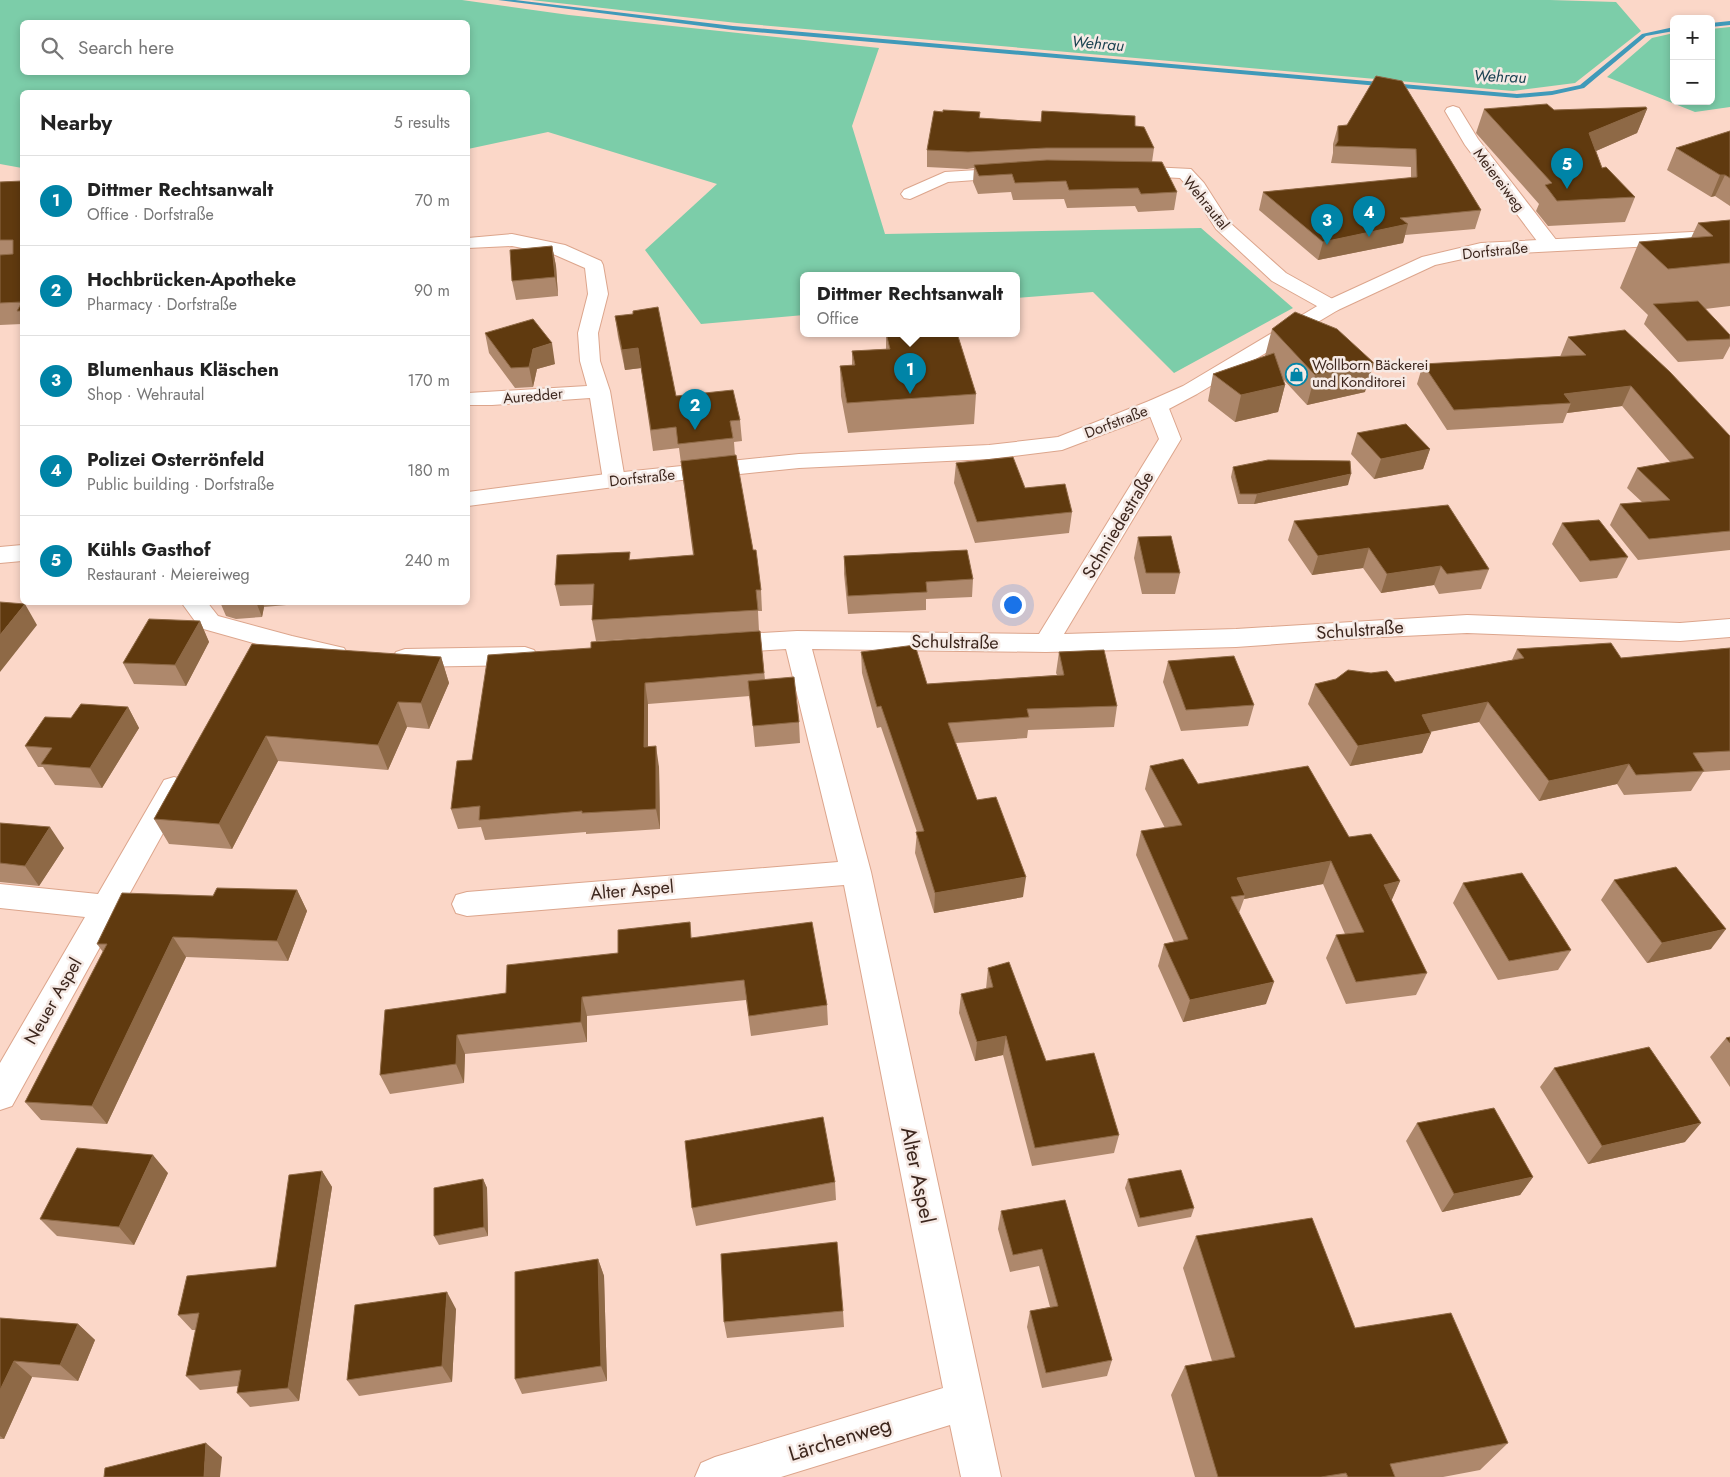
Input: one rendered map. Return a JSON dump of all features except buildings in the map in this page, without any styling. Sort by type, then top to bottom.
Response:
[{"type":"street","name":"Meiereiweg","points":[[1453,111],[1471,141],[1550,245]]},
{"type":"street","name":"Wehrautal","points":[[1111,171],[1185,173],[1198,187],[1222,225],[1279,277],[1332,306]]},
{"type":"street","points":[[910,194],[945,177],[1027,172]]},
{"type":"street","name":"Dorfstraße","points":[[470,499],[614,480],[799,461],[989,452],[1062,443],[1157,406],[1190,390],[1332,306],[1429,260],[1481,249],[1730,236]]},
{"type":"street","points":[[470,243],[512,240],[558,248],[594,265],[598,294],[588,334],[590,361],[599,391],[614,480]]},
{"type":"street","name":"Auredder","points":[[470,399],[599,391]]},
{"type":"street","name":"Schmiedestraße","points":[[1046,643],[1170,439],[1157,406]]},
{"type":"street","points":[[0,555],[20,553]]},
{"type":"street","points":[[195,605],[209,622],[292,645],[369,658],[492,658],[551,654]]},
{"type":"street","name":"Schulstraße","points":[[699,646],[797,640],[1046,643],[1236,638],[1467,624],[1680,632],[1730,628]]},
{"type":"street","points":[[245,662],[260,636]]},
{"type":"street","name":"Alter Aspel","points":[[797,640],[856,872],[981,1477]]},
{"type":"street","name":"Neuer Aspel","points":[[0,1095],[188,763]]},
{"type":"street","name":"Alter Aspel","points":[[467,904],[856,872]]},
{"type":"street","points":[[0,896],[106,907]]},
{"type":"street","name":"Lärchenweg","points":[[715,1477],[964,1401]]},
{"type":"green space","points":[[0,0],[462,0],[569,15],[879,48],[852,126],[885,234],[1201,228],[1293,308],[1174,373],[1093,292],[1020,298],[1020,272],[800,272],[800,315],[701,324],[645,250],[717,184],[548,132],[470,149],[470,90],[20,90],[20,168],[0,164]]},
{"type":"green space","points":[[531,0],[1550,0],[1616,2],[1641,31],[1575,83],[1513,91],[737,23]]},
{"type":"green space","points":[[1730,27],[1730,107],[1695,112],[1677,105],[1715,105],[1715,29]]},
{"type":"green space","points":[[1670,34],[1670,102],[1607,77],[1652,38]]},
{"type":"waterway","name":"Wehrau","points":[[501,0],[733,28],[1517,96],[1552,93],[1582,87],[1644,35],[1670,30]]},
{"type":"waterway","name":"Wehrau","points":[[1715,25],[1730,23]]},
{"type":"place","name":"Kühls Gasthof","points":[[1567,189]]},
{"type":"place","name":"Polizei Osterrönfeld","points":[[1369,237]]},
{"type":"place","name":"Blumenhaus Kläschen","points":[[1327,245]]},
{"type":"place","name":"Wollborn Bäckerei und Konditorei","points":[[1296,374]]},
{"type":"place","name":"Dittmer Rechtsanwalt","points":[[910,394]]},
{"type":"place","name":"Hochbrücken-Apotheke","points":[[695,430]]}]
